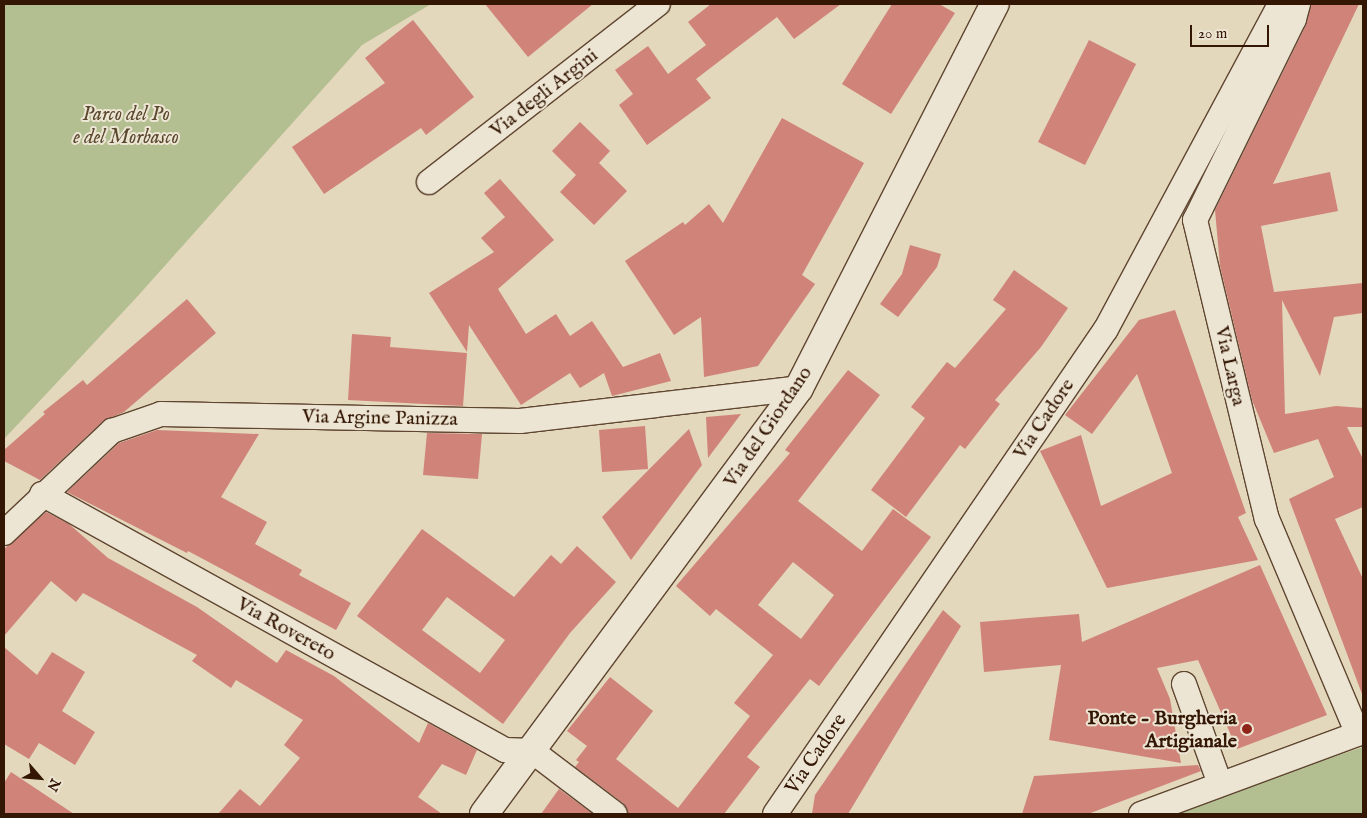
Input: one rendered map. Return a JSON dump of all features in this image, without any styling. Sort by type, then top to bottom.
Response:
[{"type":"street","name":"Via degli Argini","points":[[429,182],[658,4]]},
{"type":"street","name":"Via del Giordano","points":[[484,814],[799,388],[995,4]]},
{"type":"street","name":"Via Cadore","points":[[775,814],[1106,328],[1280,4]]},
{"type":"street","name":"Via Larga","points":[[1298,4],[1294,19],[1195,220],[1267,519],[1360,733]]},
{"type":"street","name":"Via Argine Panizza","points":[[4,534],[42,494],[112,431],[161,414],[520,421],[799,388]]},
{"type":"street","name":"Via Rovereto","points":[[42,494],[505,750],[532,751]]},
{"type":"street","points":[[1184,684],[1220,784]]},
{"type":"street","points":[[1141,814],[1360,733]]},
{"type":"street","points":[[532,751],[614,814]]},
{"type":"green space","name":"Parco del Po e del Morbasco","points":[[4,4],[431,4],[362,45],[136,298],[4,439]]},
{"type":"green space","points":[[1363,747],[1363,814],[1165,814],[1223,794]]},
{"type":"building","points":[[485,4],[593,4],[528,57]]},
{"type":"building","points":[[711,4],[841,4],[794,39],[777,17],[696,79],[711,98],[647,145],[619,105],[633,94],[615,70],[648,46],[668,74],[706,45],[688,22]]},
{"type":"building","points":[[892,4],[939,4],[955,13],[891,114],[842,84]]},
{"type":"building","points":[[1311,4],[1359,4],[1273,184],[1330,172],[1338,211],[1261,226],[1274,292],[1363,283],[1363,313],[1334,317],[1320,376],[1282,300],[1285,414],[1336,406],[1363,408],[1363,427],[1347,427],[1363,459],[1363,507],[1335,519],[1363,579],[1362,694],[1289,499],[1334,477],[1318,439],[1274,453],[1252,400],[1220,266],[1215,210],[1306,25]]},
{"type":"building","points":[[413,20],[474,97],[426,135],[421,128],[324,194],[292,147],[385,83],[365,58]]},
{"type":"building","points":[[1089,40],[1136,64],[1085,165],[1038,142]]},
{"type":"building","points":[[782,118],[864,163],[802,275],[815,284],[758,366],[704,377],[701,317],[674,335],[625,261],[683,222],[685,225],[709,204],[723,223]]},
{"type":"building","points":[[580,122],[610,151],[599,163],[627,191],[594,225],[560,192],[576,175],[552,151]]},
{"type":"building","points":[[500,179],[554,240],[498,289],[526,334],[556,314],[570,336],[592,321],[623,367],[660,353],[671,381],[612,396],[604,373],[580,388],[570,373],[521,405],[469,325],[467,352],[429,293],[494,252],[481,238],[505,217],[484,193]]},
{"type":"building","points":[[910,245],[941,254],[937,267],[898,317],[880,304],[902,274]]},
{"type":"building","points":[[1014,270],[1068,308],[1041,347],[995,400],[1000,404],[965,449],[960,445],[906,517],[871,490],[925,418],[911,407],[947,362],[955,368],[1006,309],[993,300]]},
{"type":"building","points":[[187,299],[216,333],[124,412],[103,421],[40,480],[4,461],[4,450],[45,414],[43,412],[83,380],[87,385]]},
{"type":"building","points":[[1175,310],[1246,513],[1238,517],[1258,560],[1107,588],[1040,451],[1081,435],[1101,506],[1172,473],[1137,374],[1092,434],[1065,415],[1139,320]]},
{"type":"building","points":[[352,334],[391,337],[390,347],[467,353],[463,406],[348,400]]},
{"type":"building","points":[[848,370],[880,395],[798,501],[862,551],[893,509],[931,537],[819,686],[810,679],[747,757],[760,767],[724,814],[628,814],[623,803],[575,767],[579,762],[576,760],[587,746],[567,731],[610,677],[653,711],[616,759],[678,808],[750,716],[734,703],[773,655],[716,609],[710,616],[676,586],[790,453],[785,450]],"holes":[[[793,562],[834,595],[801,639],[758,605]]]},
{"type":"building","points":[[741,414],[708,458],[706,417]]},
{"type":"building","points":[[645,426],[648,469],[602,472],[599,430]]},
{"type":"building","points":[[689,429],[702,465],[631,560],[602,517]]},
{"type":"building","points":[[157,430],[259,434],[221,497],[267,522],[255,544],[302,570],[299,575],[351,603],[336,630],[188,551],[187,553],[67,492],[119,443]]},
{"type":"building","points":[[427,433],[482,434],[478,479],[423,475]]},
{"type":"building","points":[[46,512],[69,524],[108,558],[197,607],[277,663],[286,650],[334,676],[419,743],[428,723],[477,750],[466,775],[442,764],[418,797],[442,814],[218,814],[240,789],[260,806],[300,758],[284,745],[303,720],[236,680],[231,688],[192,661],[197,655],[83,593],[76,602],[51,581],[4,636],[4,549]]},
{"type":"building","points":[[422,529],[514,597],[551,555],[561,564],[577,546],[616,582],[570,633],[503,724],[357,616]],"holes":[[[447,597],[505,640],[480,673],[422,630]]]},
{"type":"building","points":[[1260,565],[1327,715],[1237,749],[1198,660],[1157,668],[1170,699],[1181,763],[1049,740],[1061,665],[984,672],[980,622],[1079,614],[1082,642]]},
{"type":"building","points":[[943,610],[961,626],[848,814],[812,814],[815,795]]},
{"type":"building","points":[[4,647],[37,675],[52,652],[85,672],[62,711],[95,732],[75,765],[39,743],[29,759],[4,744]]},
{"type":"building","points":[[1198,765],[1201,771],[1088,814],[1022,814],[1034,776]]},
{"type":"building","points":[[11,772],[74,814],[4,814],[4,783]]},
{"type":"building","points":[[559,789],[593,814],[541,814]]},
{"type":"place","name":"Ponte - Burgheria Artigianale","points":[[1247,729]]}]
